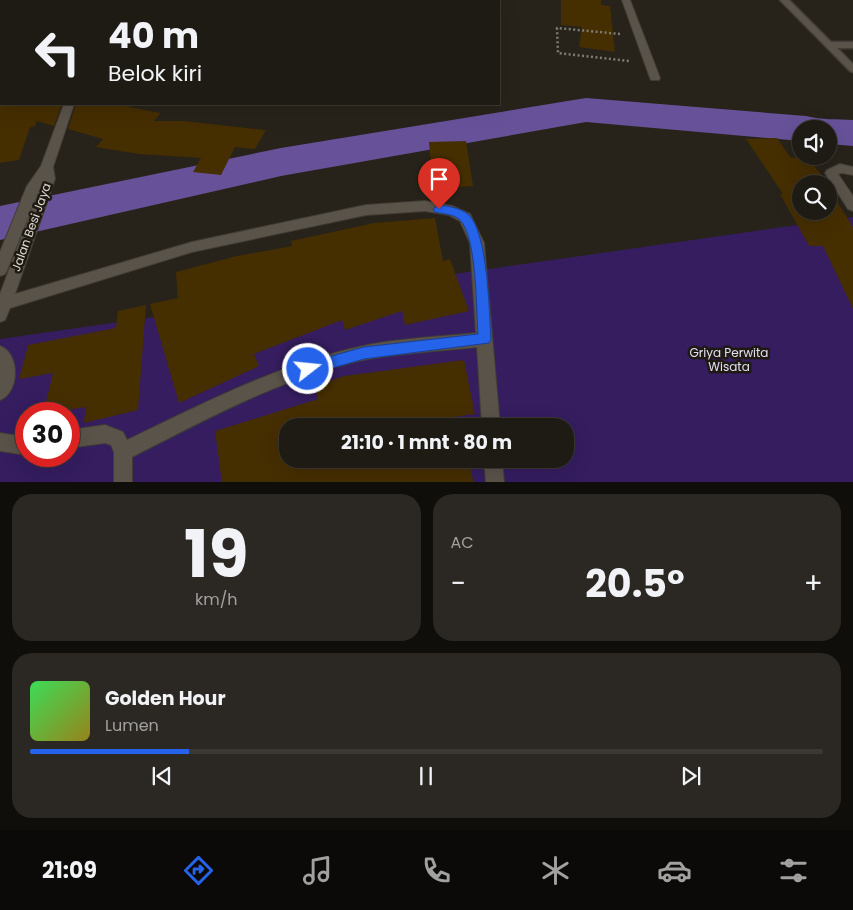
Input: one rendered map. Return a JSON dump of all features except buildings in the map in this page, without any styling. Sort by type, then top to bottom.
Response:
[{"type":"street","points":[[626,0],[655,78]]},
{"type":"street","name":"Jalan Besi Jaya","points":[[1,308],[20,257],[46,167],[69,105]]},
{"type":"street","points":[[853,170],[840,168],[831,173],[853,206]]},
{"type":"street","name":"Jalan Besi Jaya","points":[[2,265],[40,186]]},
{"type":"street","points":[[1,308],[192,247],[366,210],[425,206],[452,211],[465,218],[477,243],[490,418]]},
{"type":"street","points":[[123,452],[231,398],[289,374],[364,353],[485,339]]},
{"type":"street","points":[[0,352],[6,361],[8,373],[0,392]]},
{"type":"street","points":[[80,437],[105,434],[117,438],[123,452],[123,482]]},
{"type":"street","points":[[0,442],[15,444]]},
{"type":"street","points":[[494,468],[495,482]]},
{"type":"lane","points":[[784,0],[853,68]]},
{"type":"lane","points":[[829,45],[853,44]]},
{"type":"path","points":[[639,35],[557,28],[558,54],[650,64]]},
{"type":"green space","name":"Griya Perwita Wisata","points":[[853,217],[853,482],[0,482],[0,339]]},
{"type":"waterway","points":[[0,223],[281,162],[586,110],[792,128]]},
{"type":"waterway","points":[[837,132],[853,133]]},
{"type":"route","points":[[308,369],[364,353],[485,339],[477,243],[465,218],[452,211],[439,209]]}]
